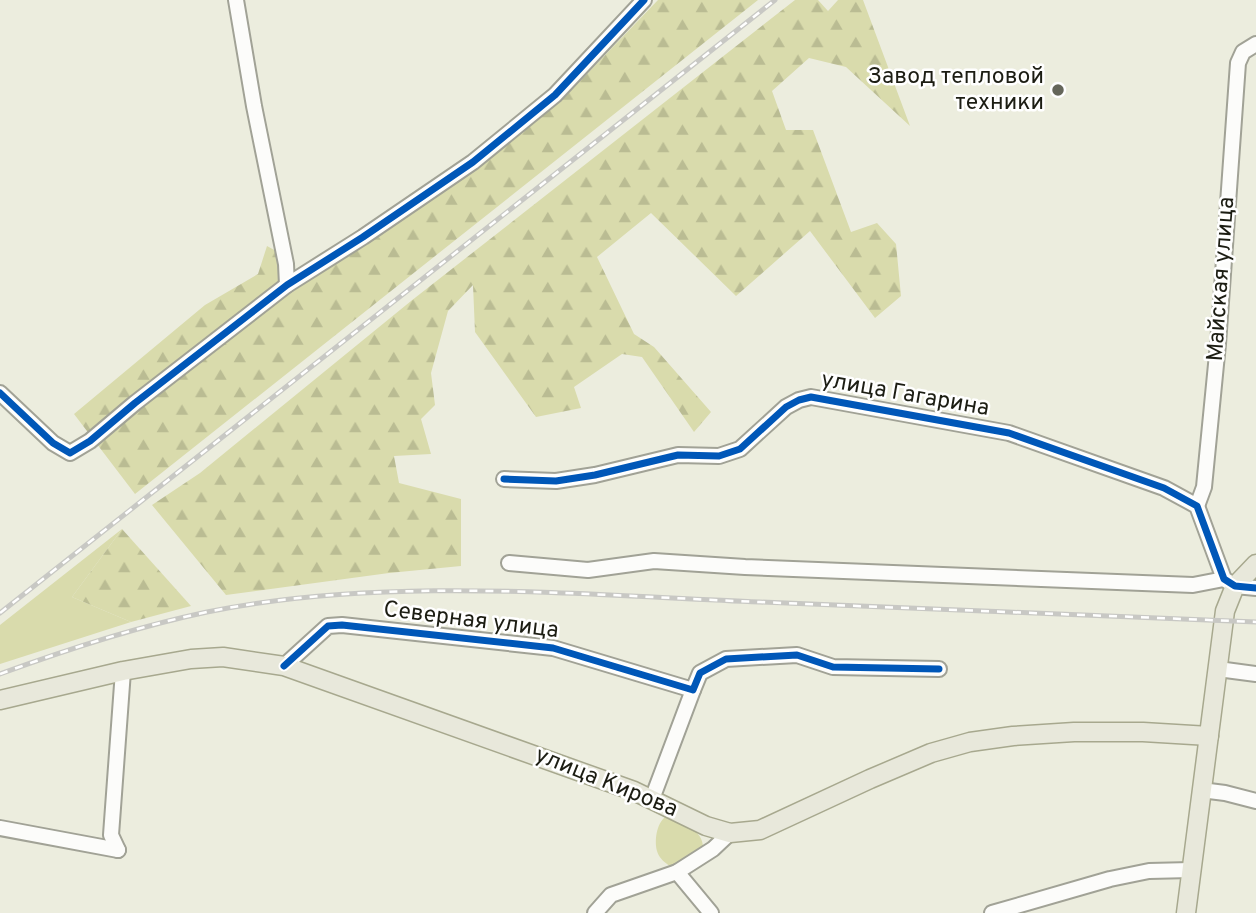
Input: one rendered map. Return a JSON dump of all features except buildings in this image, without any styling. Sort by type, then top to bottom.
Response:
[{"type":"main road","points":[[1186,913],[1230,582],[1256,564]]},
{"type":"main road","name":"улица Кирова","points":[[0,700],[123,671],[191,659],[223,657],[284,666],[490,737],[652,799],[706,826],[730,834]]},
{"type":"main road","points":[[730,834],[760,830],[931,753],[970,742],[1074,732],[1209,736]]},
{"type":"street","points":[[236,0],[286,264],[287,285]]},
{"type":"street","points":[[0,393],[53,443],[70,453],[90,441],[287,285],[473,162],[555,95],[644,0]]},
{"type":"street","name":"Майская улица","points":[[1197,506],[1204,487],[1238,63],[1243,52],[1256,44]]},
{"type":"street","name":"улица Гагарина","points":[[504,479],[556,481],[595,475],[678,455],[719,456],[740,449],[786,407],[811,397],[1009,433],[1164,488],[1197,506]]},
{"type":"street","points":[[1197,506],[1230,582]]},
{"type":"street","points":[[509,563],[587,570],[654,561],[1193,585],[1230,582],[1256,588]]},
{"type":"street","name":"Северная улица","points":[[284,666],[328,626],[342,625],[553,648],[693,690]]},
{"type":"street","points":[[652,799],[700,673],[726,659],[797,655],[833,667],[939,669]]},
{"type":"street","points":[[1217,669],[1256,674]]},
{"type":"street","points":[[0,828],[118,850],[111,835],[123,671]]},
{"type":"street","points":[[1201,790],[1225,793],[1256,802]]},
{"type":"street","points":[[595,913],[611,895],[677,872],[713,849],[730,834]]},
{"type":"street","points":[[992,913],[1110,879],[1149,871],[1191,870]]},
{"type":"street","points":[[677,872],[711,913]]},
{"type":"green space","points":[[658,0],[758,0],[135,494],[74,414],[205,305],[258,274],[267,246],[276,251],[282,299],[474,167],[560,102]]},
{"type":"green space","points":[[795,0],[818,0],[828,11],[838,0],[863,0],[910,126],[846,67],[809,58],[772,91],[786,130],[813,130],[851,232],[877,223],[896,244],[901,296],[875,318],[810,231],[736,296],[651,213],[597,257],[634,334],[654,347],[711,412],[694,432],[642,357],[622,354],[574,387],[581,408],[536,417],[475,332],[473,285],[448,311],[431,373],[435,405],[421,419],[431,454],[394,456],[399,483],[461,499],[461,566],[226,595],[152,505],[200,473],[411,301]]},
{"type":"green space","points":[[122,529],[72,597],[131,622],[0,664],[0,625]]},
{"type":"green space","points":[[122,529],[191,606],[131,622],[72,597]]},
{"type":"green space","points":[[668,815],[695,831],[703,847],[678,867],[672,868],[659,856],[656,846],[659,826]]},
{"type":"railway","points":[[0,613],[775,0]]},
{"type":"railway","points":[[0,674],[102,639],[207,612],[342,594],[412,591],[553,593],[1256,622]]},
{"type":"cycle path","points":[[0,393],[53,443],[70,453],[90,441],[287,285],[473,162],[555,95],[644,0]]},
{"type":"cycle path","points":[[504,479],[556,481],[595,475],[678,455],[719,456],[740,449],[786,407],[811,397],[1009,433],[1164,488],[1197,506],[1224,579],[1235,586],[1256,588]]},
{"type":"cycle path","points":[[284,666],[328,626],[342,625],[553,648],[693,690],[700,673],[726,659],[797,655],[833,667],[939,669]]},
{"type":"place","name":"Завод тепловой техники","points":[[1058,90]]}]
